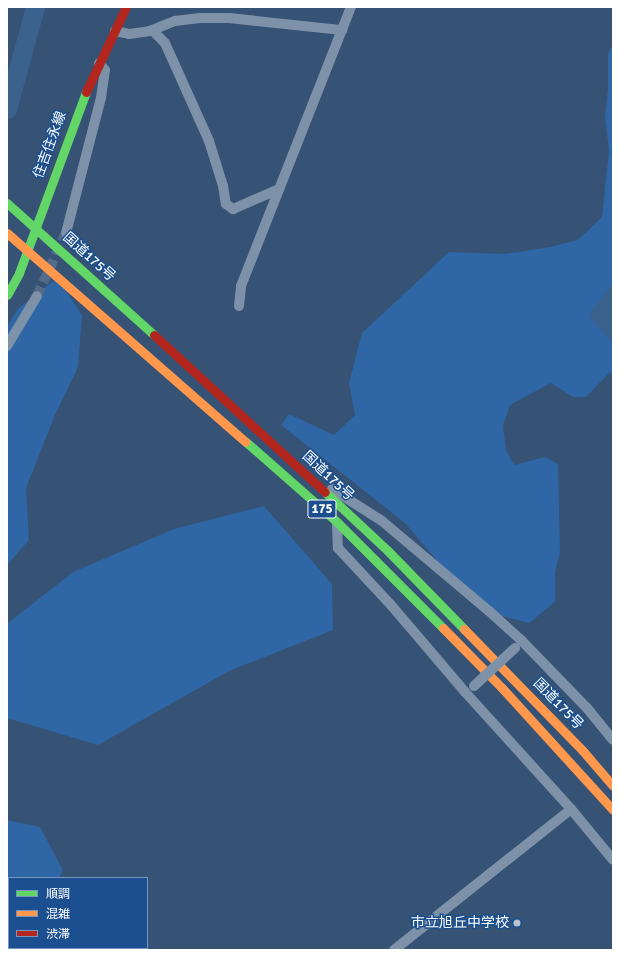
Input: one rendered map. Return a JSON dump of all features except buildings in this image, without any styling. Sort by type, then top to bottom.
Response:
[{"type":"main road","name":"住吉住永線","points":[[7,295],[19,273],[82,99],[126,7]]},
{"type":"main road","name":"国道175号","points":[[7,203],[241,413],[388,551],[463,626],[583,751],[613,786]]},
{"type":"main road","name":"国道175号","points":[[7,234],[28,249],[337,522],[502,688],[613,810]]},
{"type":"street","points":[[239,306],[242,286],[351,7]]},
{"type":"street","points":[[115,31],[129,34],[152,30],[174,21],[200,18],[229,18],[342,30]]},
{"type":"street","points":[[152,30],[165,43],[209,141],[223,186],[226,204],[233,209],[279,189]]},
{"type":"street","points":[[66,233],[101,98],[105,70],[99,63]]},
{"type":"street","points":[[7,346],[37,296]]},
{"type":"street","points":[[299,468],[382,521],[489,611],[518,644],[587,708],[613,740]]},
{"type":"street","points":[[337,522],[338,548],[469,689],[613,860]]},
{"type":"street","points":[[469,689],[518,644]]},
{"type":"street","points":[[394,950],[571,810]]},
{"type":"shaded area","points":[[613,43],[613,377],[610,372],[586,397],[573,397],[551,383],[510,405],[503,426],[506,450],[514,465],[545,457],[558,464],[560,552],[555,573],[555,602],[529,623],[502,616],[445,570],[405,523],[281,425],[289,414],[334,435],[355,415],[349,383],[362,333],[449,252],[504,254],[550,247],[578,240],[602,217],[609,150],[605,117],[608,89],[608,54]]},
{"type":"shaded area","points":[[57,278],[82,315],[78,367],[55,415],[26,488],[29,540],[7,565],[7,326],[18,309]]},
{"type":"shaded area","points":[[613,282],[613,342],[589,316]]},
{"type":"shaded area","points":[[264,506],[332,584],[333,630],[229,671],[98,745],[7,718],[7,624],[73,572],[174,529]]},
{"type":"shaded area","points":[[7,820],[40,827],[63,870],[60,877],[8,877],[8,949],[39,950],[7,950]]},
{"type":"waterway","points":[[7,109],[35,7]]},
{"type":"tunnel","points":[[37,296],[66,233]]},
{"type":"traffic: fast","points":[[7,295],[19,273],[86,92]]},
{"type":"traffic: fast","points":[[7,203],[154,335]]},
{"type":"traffic: fast","points":[[246,442],[337,522],[443,628]]},
{"type":"traffic: fast","points":[[325,492],[388,551],[464,629]]},
{"type":"traffic: slow","points":[[7,233],[246,442]]},
{"type":"traffic: slow","points":[[443,628],[502,688],[613,810]]},
{"type":"traffic: slow","points":[[464,629],[583,751],[613,786]]},
{"type":"traffic: jam","points":[[86,92],[126,7]]},
{"type":"traffic: jam","points":[[154,335],[325,492]]},
{"type":"place","name":"市立旭丘中学校","points":[[517,923]]}]
